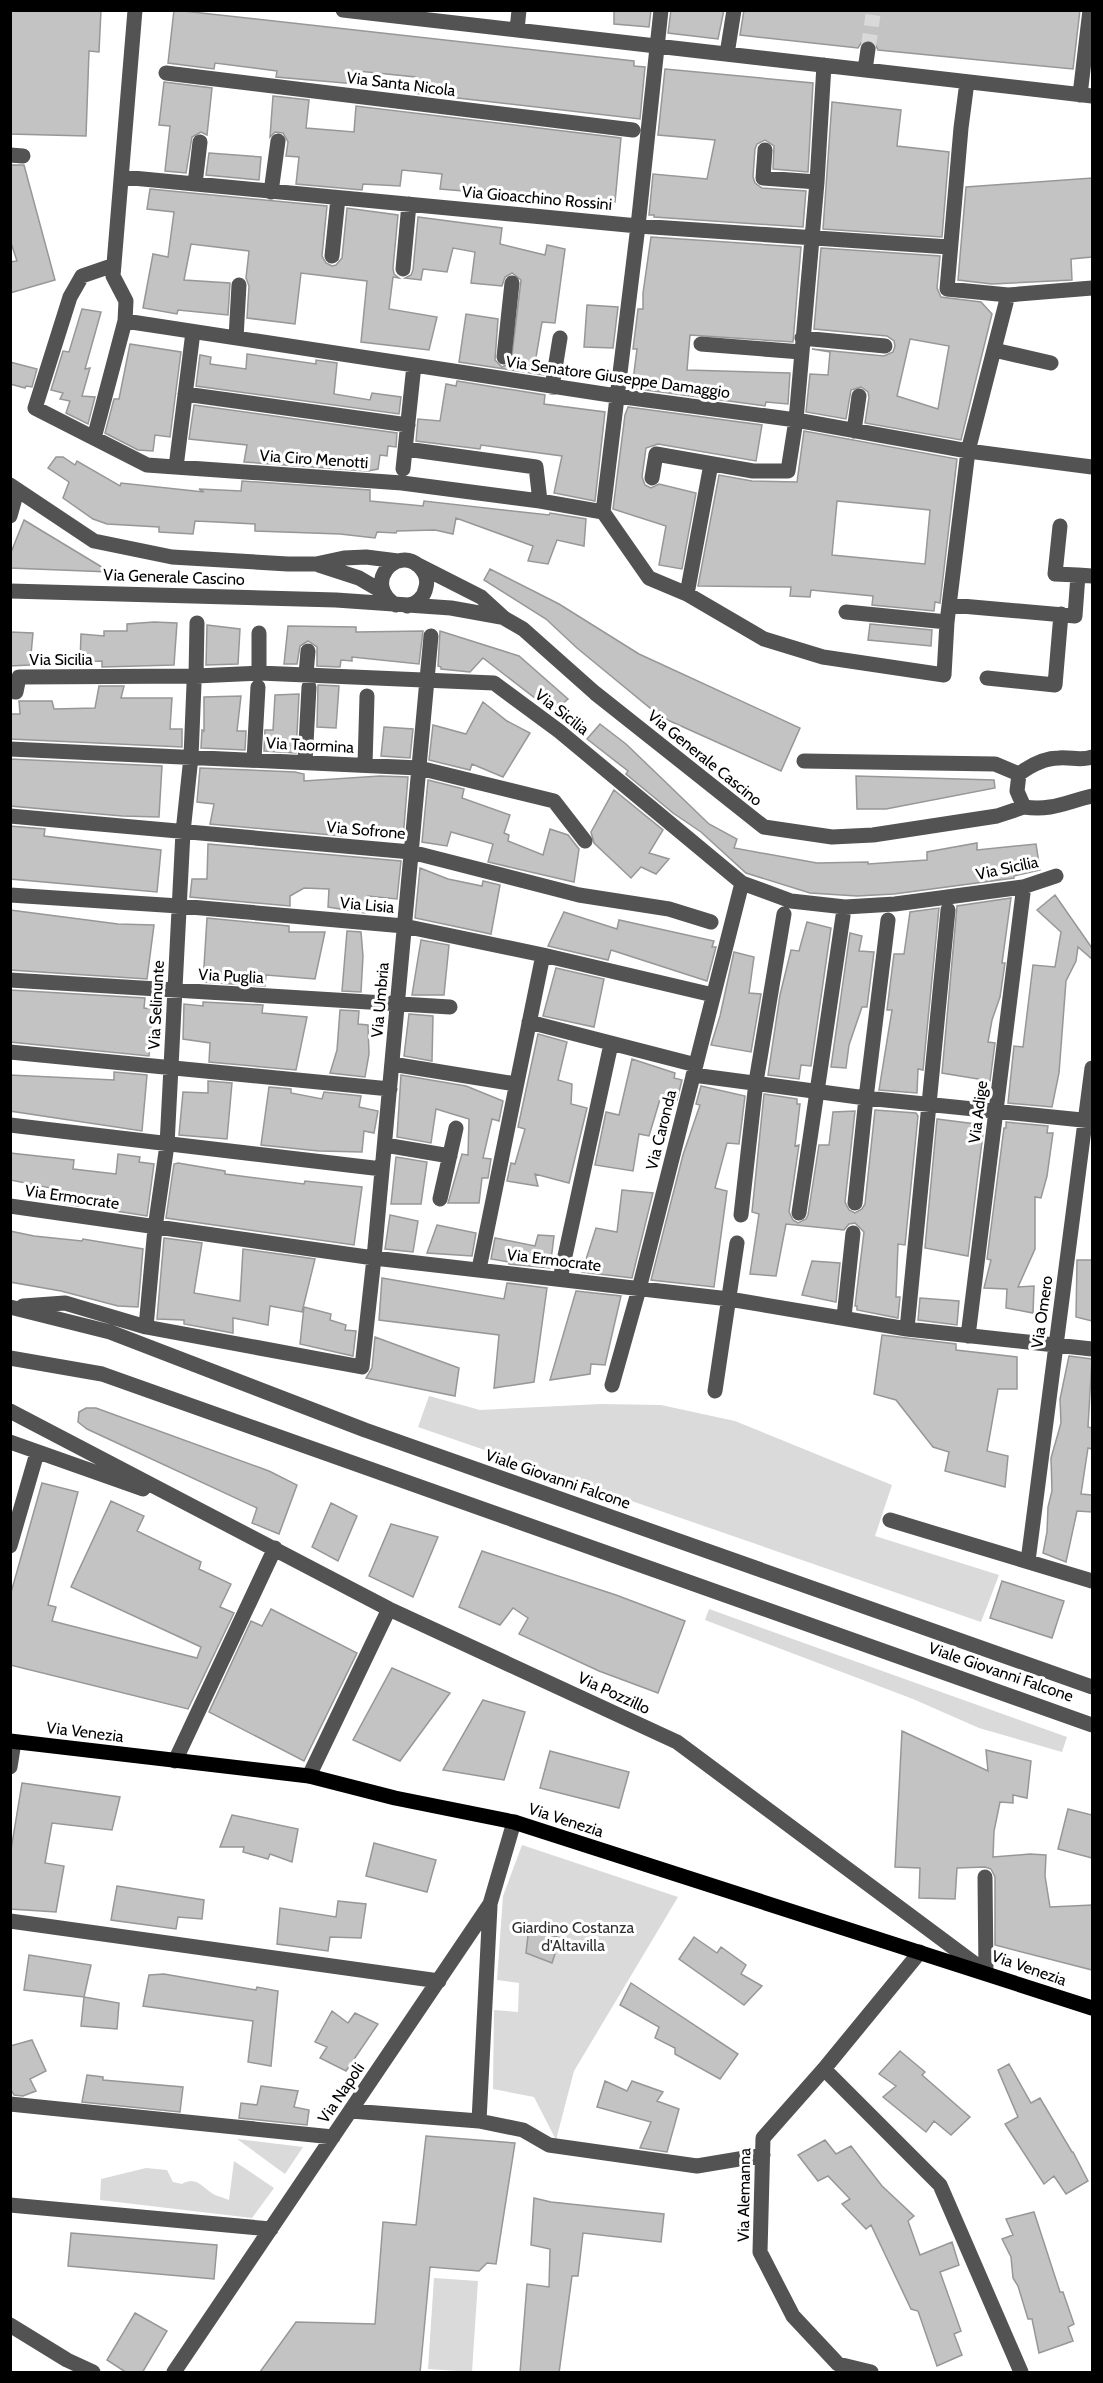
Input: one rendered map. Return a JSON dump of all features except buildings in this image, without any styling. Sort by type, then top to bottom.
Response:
[{"type":"main road","name":"Via Venezia","points":[[12,1741],[309,1776],[395,1798],[514,1822],[1092,2008]]},
{"type":"street","points":[[94,438],[128,325],[126,301],[113,276],[135,10]]},
{"type":"street","points":[[517,30],[519,10]]},
{"type":"street","points":[[661,10],[638,226],[603,512],[649,578],[687,594],[764,639],[823,657],[944,675],[947,622],[968,451],[1008,295]]},
{"type":"street","points":[[727,54],[734,10]]},
{"type":"street","points":[[345,11],[392,13],[517,30],[1086,96],[1090,10]]},
{"type":"street","points":[[865,70],[868,49]]},
{"type":"street","points":[[652,478],[656,454],[753,471],[788,471],[796,420],[817,182],[824,65]]},
{"type":"street","name":"Via Santa Nicola","points":[[166,73],[633,130]]},
{"type":"street","points":[[967,82],[949,247],[947,289],[1008,295],[1092,288]]},
{"type":"street","points":[[271,192],[278,141]]},
{"type":"street","points":[[195,184],[200,142]]},
{"type":"street","points":[[765,150],[763,178],[817,182]]},
{"type":"street","name":"Via Gioacchino Rossini","points":[[122,177],[638,226],[949,247]]},
{"type":"street","points":[[332,256],[338,198]]},
{"type":"street","points":[[403,269],[409,204]]},
{"type":"street","name":"Via Ciro Menotti","points":[[114,265],[82,276],[70,297],[34,408],[147,465],[402,483],[540,501],[603,512]]},
{"type":"street","points":[[504,357],[512,283]]},
{"type":"street","points":[[236,338],[238,285]]},
{"type":"street","name":"Via Senatore Giuseppe Damaggio","points":[[128,325],[193,332],[501,376],[552,387],[796,420],[968,451],[1092,467]]},
{"type":"street","points":[[176,467],[193,332]]},
{"type":"street","points":[[552,387],[560,338]]},
{"type":"street","points":[[701,344],[885,346]]},
{"type":"street","points":[[994,350],[1051,363]]},
{"type":"street","points":[[403,470],[414,365]]},
{"type":"street","points":[[185,394],[408,425]]},
{"type":"street","points":[[854,430],[859,396]]},
{"type":"street","points":[[406,449],[536,467],[540,501]]},
{"type":"street","points":[[687,594],[711,464]]},
{"type":"street","points":[[10,516],[14,488],[94,541],[172,557],[316,564],[344,558],[366,557],[407,561],[481,597],[504,618]]},
{"type":"street","points":[[950,605],[1075,616],[1085,576],[1055,574],[1060,526]]},
{"type":"street","points":[[336,600],[376,588],[383,573],[398,561]]},
{"type":"street","points":[[316,564],[376,588],[388,600],[401,606],[414,604],[422,597],[426,589],[427,579],[416,564]]},
{"type":"street","name":"Via Generale Cascino","points":[[10,591],[336,600],[451,608],[504,618],[523,629],[595,693],[764,827],[832,837],[873,835],[997,816],[1024,807],[1053,808],[1090,795]]},
{"type":"street","points":[[846,612],[947,622]]},
{"type":"street","points":[[987,678],[1055,685],[1061,614]]},
{"type":"street","name":"Via Selinunte","points":[[146,1327],[154,1228],[167,1145],[183,832],[191,757],[197,623]]},
{"type":"street","points":[[254,760],[259,633]]},
{"type":"street","name":"Via Umbria","points":[[146,1327],[362,1367],[385,1145],[430,636]]},
{"type":"street","points":[[304,762],[308,651]]},
{"type":"street","name":"Via Sicilia","points":[[10,692],[16,692],[19,677],[308,681],[427,679],[494,683],[559,731],[742,883],[791,901],[845,907],[895,904],[1000,891],[1023,887],[1056,876]]},
{"type":"street","points":[[365,765],[367,696]]},
{"type":"street","name":"Via Taormina","points":[[10,749],[419,768],[554,801],[585,841]]},
{"type":"street","points":[[1024,807],[1017,791],[1019,774],[1034,763],[1058,758],[1090,764]]},
{"type":"street","points":[[804,761],[995,765],[1019,774]]},
{"type":"street","name":"Via Sofrone","points":[[10,816],[411,852],[579,895],[669,909],[711,922]]},
{"type":"street","name":"Via Caronda","points":[[612,1385],[639,1289],[742,883]]},
{"type":"street","name":"Via Adige","points":[[968,1336],[1023,893]]},
{"type":"street","name":"Via Lisia","points":[[10,895],[180,906],[404,926],[543,955],[713,995]]},
{"type":"street","points":[[907,1329],[948,910]]},
{"type":"street","points":[[741,1215],[756,1082],[784,914]]},
{"type":"street","points":[[799,1213],[843,916]]},
{"type":"street","points":[[855,1203],[888,920]]},
{"type":"street","points":[[479,1269],[543,955]]},
{"type":"street","name":"Via Puglia","points":[[10,980],[450,1007]]},
{"type":"street","points":[[529,1022],[694,1070],[756,1082],[866,1098],[1089,1121]]},
{"type":"street","points":[[560,1279],[611,1044]]},
{"type":"street","points":[[10,1052],[390,1089]]},
{"type":"street","points":[[392,1064],[516,1084]]},
{"type":"street","name":"Via Omero","points":[[1028,1561],[1089,1121],[1092,1068]]},
{"type":"street","points":[[10,1125],[382,1169]]},
{"type":"street","points":[[440,1199],[456,1128]]},
{"type":"street","points":[[385,1145],[450,1156]]},
{"type":"street","name":"Via Ermocrate","points":[[10,1206],[374,1258],[729,1299],[907,1329],[1092,1349]]},
{"type":"street","points":[[844,1317],[853,1233]]},
{"type":"street","points":[[715,1391],[737,1244]]},
{"type":"street","points":[[10,1307],[65,1304],[146,1327]]},
{"type":"street","name":"Viale Giovanni Falcone","points":[[10,1307],[110,1332],[365,1430],[1088,1685]]},
{"type":"street","name":"Viale Giovanni Falcone","points":[[10,1358],[102,1374],[1092,1725]]},
{"type":"street","name":"Via Pozzillo","points":[[10,1411],[389,1609],[677,1742],[986,1972]]},
{"type":"street","name":"Via Pozzillo","points":[[10,1442],[191,1506]]},
{"type":"street","points":[[10,1546],[37,1453]]},
{"type":"street","points":[[890,1520],[1092,1581]]},
{"type":"street","points":[[175,1761],[275,1548]]},
{"type":"street","points":[[309,1776],[389,1609]]},
{"type":"street","points":[[10,1767],[12,1741]]},
{"type":"street","name":"Via Napoli","points":[[174,2373],[490,1904],[514,1822]]},
{"type":"street","points":[[985,1877],[986,1972]]},
{"type":"street","points":[[479,2121],[490,1904]]},
{"type":"street","points":[[10,1921],[439,1981]]},
{"type":"street","name":"Via Alemanna","points":[[871,2373],[838,2364],[793,2316],[760,2252],[763,2138],[824,2069],[920,1952]]},
{"type":"street","points":[[824,2069],[940,2185],[1021,2373]]},
{"type":"street","points":[[10,2104],[333,2137]]},
{"type":"street","points":[[351,2111],[479,2121],[523,2130],[549,2145],[697,2166],[763,2154]]},
{"type":"street","points":[[10,2205],[271,2229]]},
{"type":"street","points":[[10,2325],[93,2373]]},
{"type":"green space","points":[[429,1396],[480,1410],[601,1404],[661,1405],[735,1421],[892,1485],[875,1536],[999,1575],[981,1622],[418,1427]]},
{"type":"green space","points":[[709,1609],[1067,1737],[1062,1752],[979,1728],[913,1699],[705,1620]]},
{"type":"green space","name":"Giardino Costanza d'Altavilla","points":[[522,1845],[678,1897],[574,2071],[556,2140],[534,2097],[493,2089],[494,2010],[518,2012],[519,1983],[497,1980],[503,1896]]},
{"type":"green space","points":[[237,2139],[303,2147],[285,2174]]},
{"type":"green space","points":[[234,2161],[274,2188],[252,2218],[100,2200],[101,2179],[146,2168],[167,2170],[173,2182],[182,2184],[196,2182],[215,2195],[229,2200]]},
{"type":"green space","points":[[434,2278],[478,2281],[472,2372],[428,2369]]},
{"type":"tunnel","points":[[868,49],[873,15]]}]
